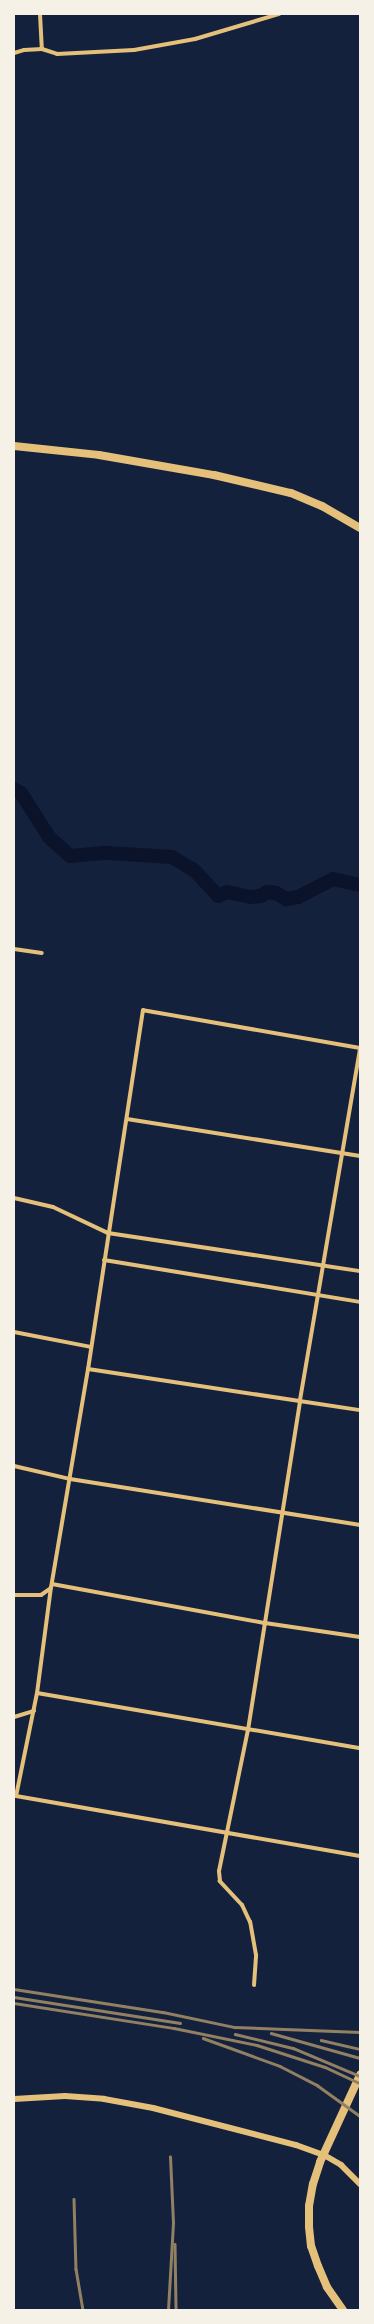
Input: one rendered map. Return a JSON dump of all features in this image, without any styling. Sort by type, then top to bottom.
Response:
[{"type":"highway","points":[[14,446],[98,455],[222,477],[291,493],[322,506],[360,528]]},
{"type":"highway","points":[[343,2310],[327,2287],[312,2246],[309,2226],[309,2206],[313,2184],[320,2162],[360,2075]]},
{"type":"main road","points":[[14,2099],[65,2096],[104,2099],[152,2108],[296,2145],[324,2155],[341,2165],[360,2184]]},
{"type":"street","points":[[40,14],[42,49]]},
{"type":"street","points":[[14,53],[24,50],[42,49],[57,54],[134,50],[195,39],[279,14]]},
{"type":"street","points":[[14,949],[42,953]]},
{"type":"street","points":[[254,1985],[256,1955],[250,1922],[242,1905],[219,1877],[228,1833],[248,1730],[300,1400],[360,1048],[144,1010],[88,1369],[52,1586],[37,1693],[16,1796],[228,1833],[360,1856]]},
{"type":"street","points":[[127,1119],[360,1156]]},
{"type":"street","points":[[14,1198],[53,1206],[108,1233],[323,1264],[360,1271]]},
{"type":"street","points":[[104,1260],[360,1302]]},
{"type":"street","points":[[14,1332],[91,1347]]},
{"type":"street","points":[[88,1369],[360,1410]]},
{"type":"street","points":[[14,1466],[70,1479],[360,1525]]},
{"type":"street","points":[[14,1595],[41,1595],[52,1586],[265,1623],[360,1637]]},
{"type":"street","points":[[37,1693],[360,1748]]},
{"type":"street","points":[[14,1717],[34,1711]]},
{"type":"waterway","points":[[14,789],[21,793],[49,837],[70,856],[107,853],[172,857],[194,870],[218,896],[227,892],[250,897],[261,896],[267,892],[276,893],[286,899],[298,897],[333,879],[360,885]]},
{"type":"railway","points":[[14,1989],[163,2012],[234,2027],[360,2032]]},
{"type":"railway","points":[[14,1997],[180,2023]]},
{"type":"railway","points":[[14,2003],[174,2028],[257,2045],[325,2067],[360,2083]]},
{"type":"railway","points":[[271,2033],[360,2058]]},
{"type":"railway","points":[[235,2034],[293,2048],[360,2076]]},
{"type":"railway","points":[[203,2038],[280,2066],[317,2085],[360,2116]]},
{"type":"railway","points":[[321,2040],[360,2049]]},
{"type":"railway","points":[[168,2310],[173,2223],[170,2157]]},
{"type":"railway","points":[[74,2199],[76,2269],[83,2310]]},
{"type":"railway","points":[[175,2244],[176,2310]]}]
